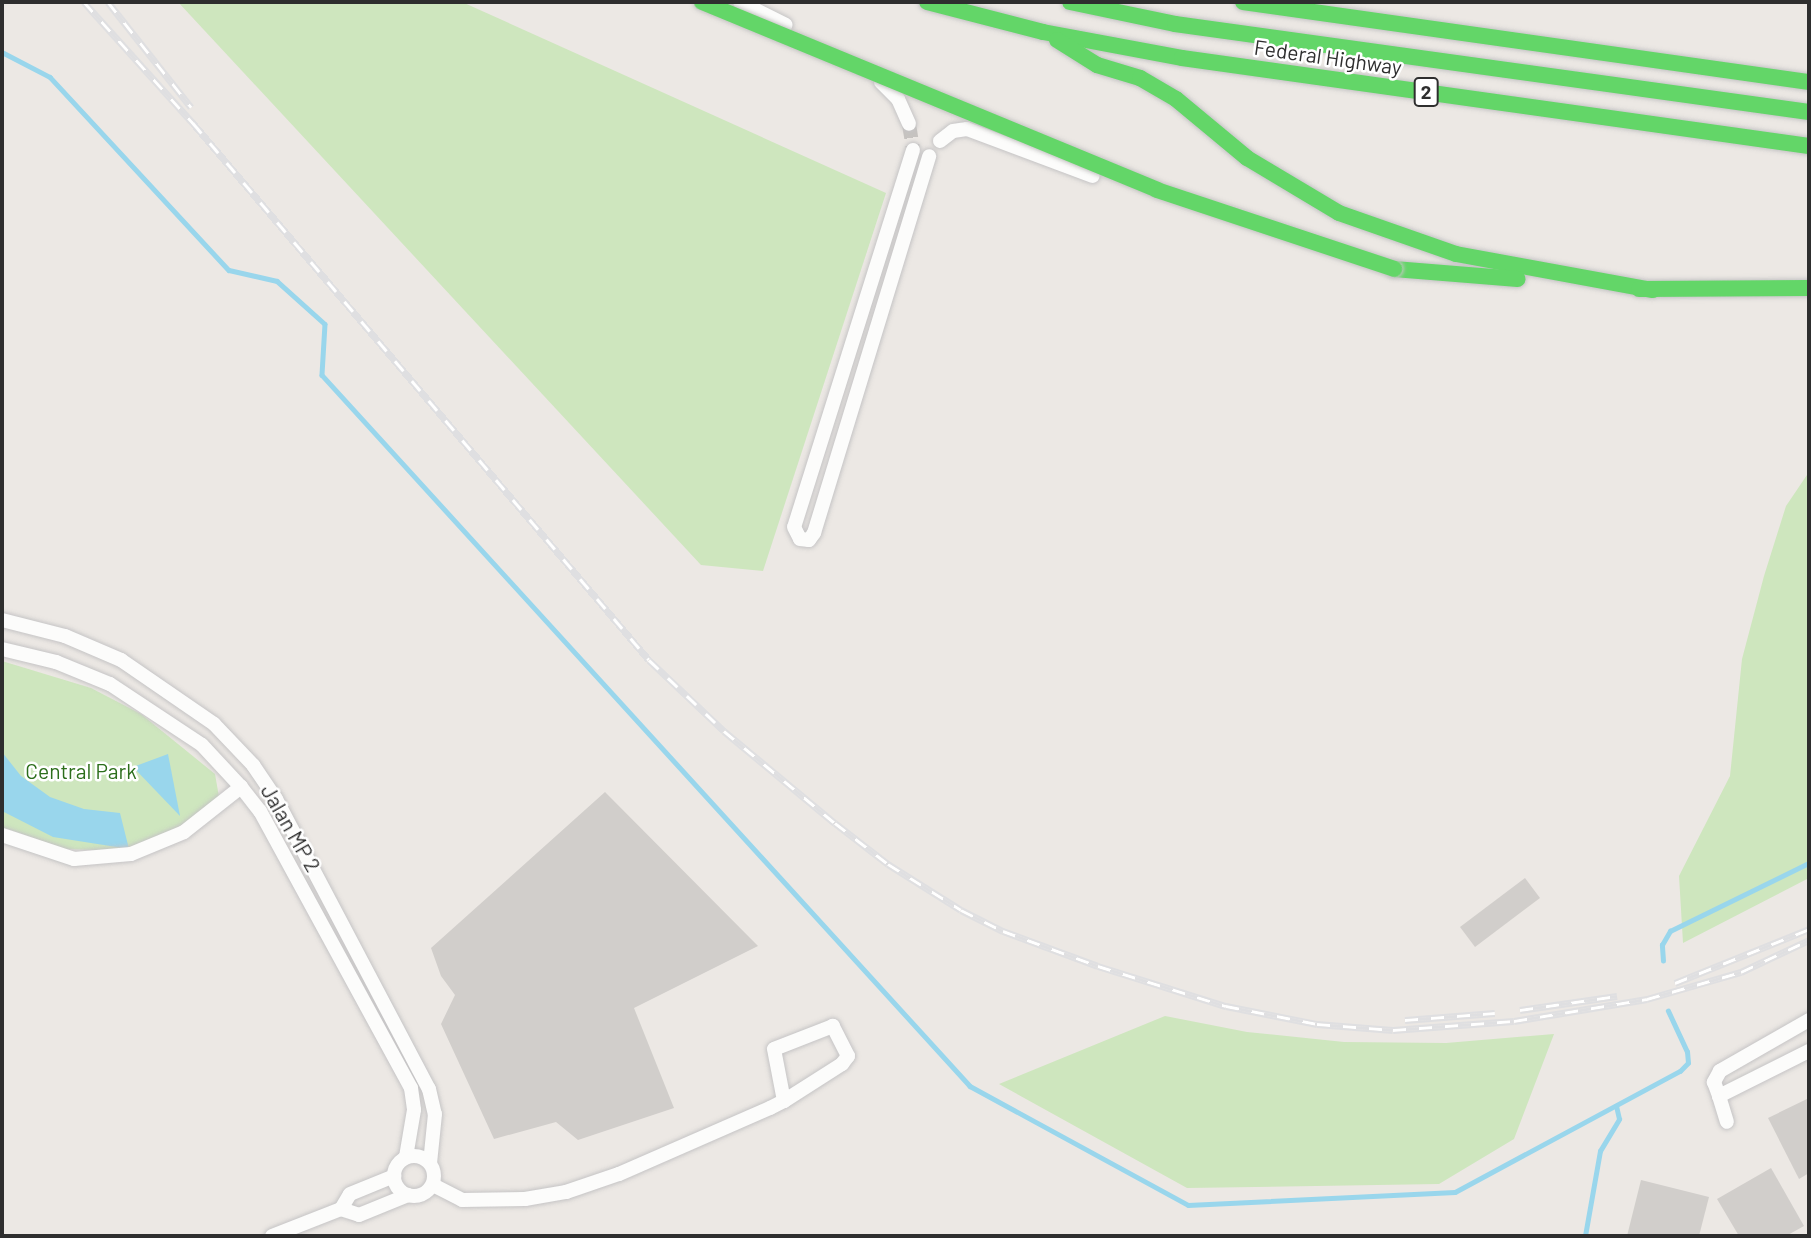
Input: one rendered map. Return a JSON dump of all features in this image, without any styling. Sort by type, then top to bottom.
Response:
[{"type":"highway","points":[[702,2],[1157,190],[1394,269],[1653,290],[1809,288]]},
{"type":"highway","name":"Federal Highway","points":[[928,2],[1043,32],[1182,58],[1809,146]]},
{"type":"highway","name":"Federal Highway","points":[[1070,2],[1175,24],[1809,112]]},
{"type":"highway","points":[[1243,2],[1809,82]]},
{"type":"highway","points":[[1043,32],[1097,65],[1140,78],[1175,99],[1247,158],[1339,213],[1456,254],[1653,290]]},
{"type":"street","points":[[740,2],[822,43],[879,80],[898,99],[909,124]]},
{"type":"street","points":[[940,141],[953,131],[967,129],[1326,258],[1427,282],[1450,274]]},
{"type":"street","points":[[913,150],[794,527],[800,540],[809,540],[814,534],[929,156]]},
{"type":"street","name":"Jalan MP 2","points":[[2,620],[65,636],[121,660],[214,724],[276,799],[365,963],[429,1089],[435,1114],[430,1163]]},
{"type":"street","name":"Jalan MP 2","points":[[2,649],[56,662],[110,684],[202,745],[246,792],[411,1088],[414,1110],[406,1157]]},
{"type":"street","points":[[2,835],[74,859],[131,854],[184,832],[246,792]]},
{"type":"street","points":[[1727,1122],[1714,1082],[1720,1070],[1809,1020]]},
{"type":"street","points":[[433,1185],[462,1200],[525,1199],[566,1192],[620,1174],[785,1101],[846,1061],[848,1056],[833,1026],[774,1049],[785,1101]]},
{"type":"street","points":[[1720,1096],[1809,1051]]},
{"type":"street","points":[[341,1209],[350,1194],[394,1176],[406,1157],[415,1155],[430,1163],[433,1185]]},
{"type":"street","points":[[394,1176],[398,1188],[408,1195]]},
{"type":"street","points":[[272,1236],[341,1209],[359,1214],[408,1195],[422,1195],[433,1185]]},
{"type":"green space","points":[[178,2],[462,2],[886,193],[763,571],[701,565]]},
{"type":"green space","points":[[1809,472],[1809,878],[1683,943],[1679,876],[1730,776],[1742,659],[1786,506]]},
{"type":"green space","name":"Central Park","points":[[2,661],[91,688],[141,714],[215,774],[219,797],[167,836],[128,851],[65,849],[2,827]]},
{"type":"green space","points":[[1165,1016],[1247,1032],[1344,1042],[1446,1043],[1554,1034],[1514,1139],[1439,1184],[1187,1188],[999,1084]]},
{"type":"water","points":[[2,752],[21,776],[50,797],[84,809],[120,813],[129,849],[53,837],[2,811]]},
{"type":"water","points":[[168,754],[180,816],[133,767]]},
{"type":"building","points":[[605,792],[758,946],[634,1008],[674,1108],[578,1140],[556,1122],[494,1139],[441,1024],[455,995],[441,976],[431,948]]},
{"type":"building","points":[[1525,878],[1540,898],[1475,947],[1460,927]]},
{"type":"building","points":[[1809,1098],[1809,1173],[1799,1179],[1768,1118]]},
{"type":"building","points":[[1771,1168],[1804,1226],[1786,1236],[1739,1236],[1717,1199]]},
{"type":"building","points":[[1641,1180],[1709,1197],[1699,1236],[1627,1236]]},
{"type":"waterway","points":[[2,52],[50,77],[229,270],[277,281],[325,324],[322,375],[970,1086],[1188,1205],[1455,1192],[1680,1071],[1688,1063],[1687,1052],[1668,1011]]},
{"type":"waterway","points":[[1663,961],[1662,945],[1670,931],[1809,863]]},
{"type":"waterway","points":[[1585,1236],[1600,1151],[1619,1119],[1616,1106]]},
{"type":"tunnel","points":[[909,124],[913,150]]},
{"type":"railway","points":[[84,2],[193,123],[649,660],[724,731],[835,823],[888,864],[961,910],[1003,931],[1098,966],[1226,1006],[1317,1024],[1393,1030],[1514,1021],[1647,999],[1741,972],[1809,940]]},
{"type":"railway","points":[[108,2],[191,107]]},
{"type":"railway","points":[[1675,983],[1809,929]]},
{"type":"railway","points":[[1520,1010],[1617,996]]},
{"type":"railway","points":[[1405,1020],[1495,1013]]},
{"type":"traffic: fast","points":[[702,2],[1157,190],[1394,269]]},
{"type":"traffic: fast","points":[[927,2],[1043,32],[1182,58],[1809,146]]},
{"type":"traffic: fast","points":[[1070,2],[1175,24],[1809,112]]},
{"type":"traffic: fast","points":[[1243,2],[1809,82]]},
{"type":"traffic: fast","points":[[1057,40],[1097,65],[1140,78],[1176,99],[1247,158],[1339,213],[1456,254],[1653,290]]},
{"type":"traffic: fast","points":[[1394,269],[1518,279]]},
{"type":"traffic: fast","points":[[1639,289],[1809,288]]}]
